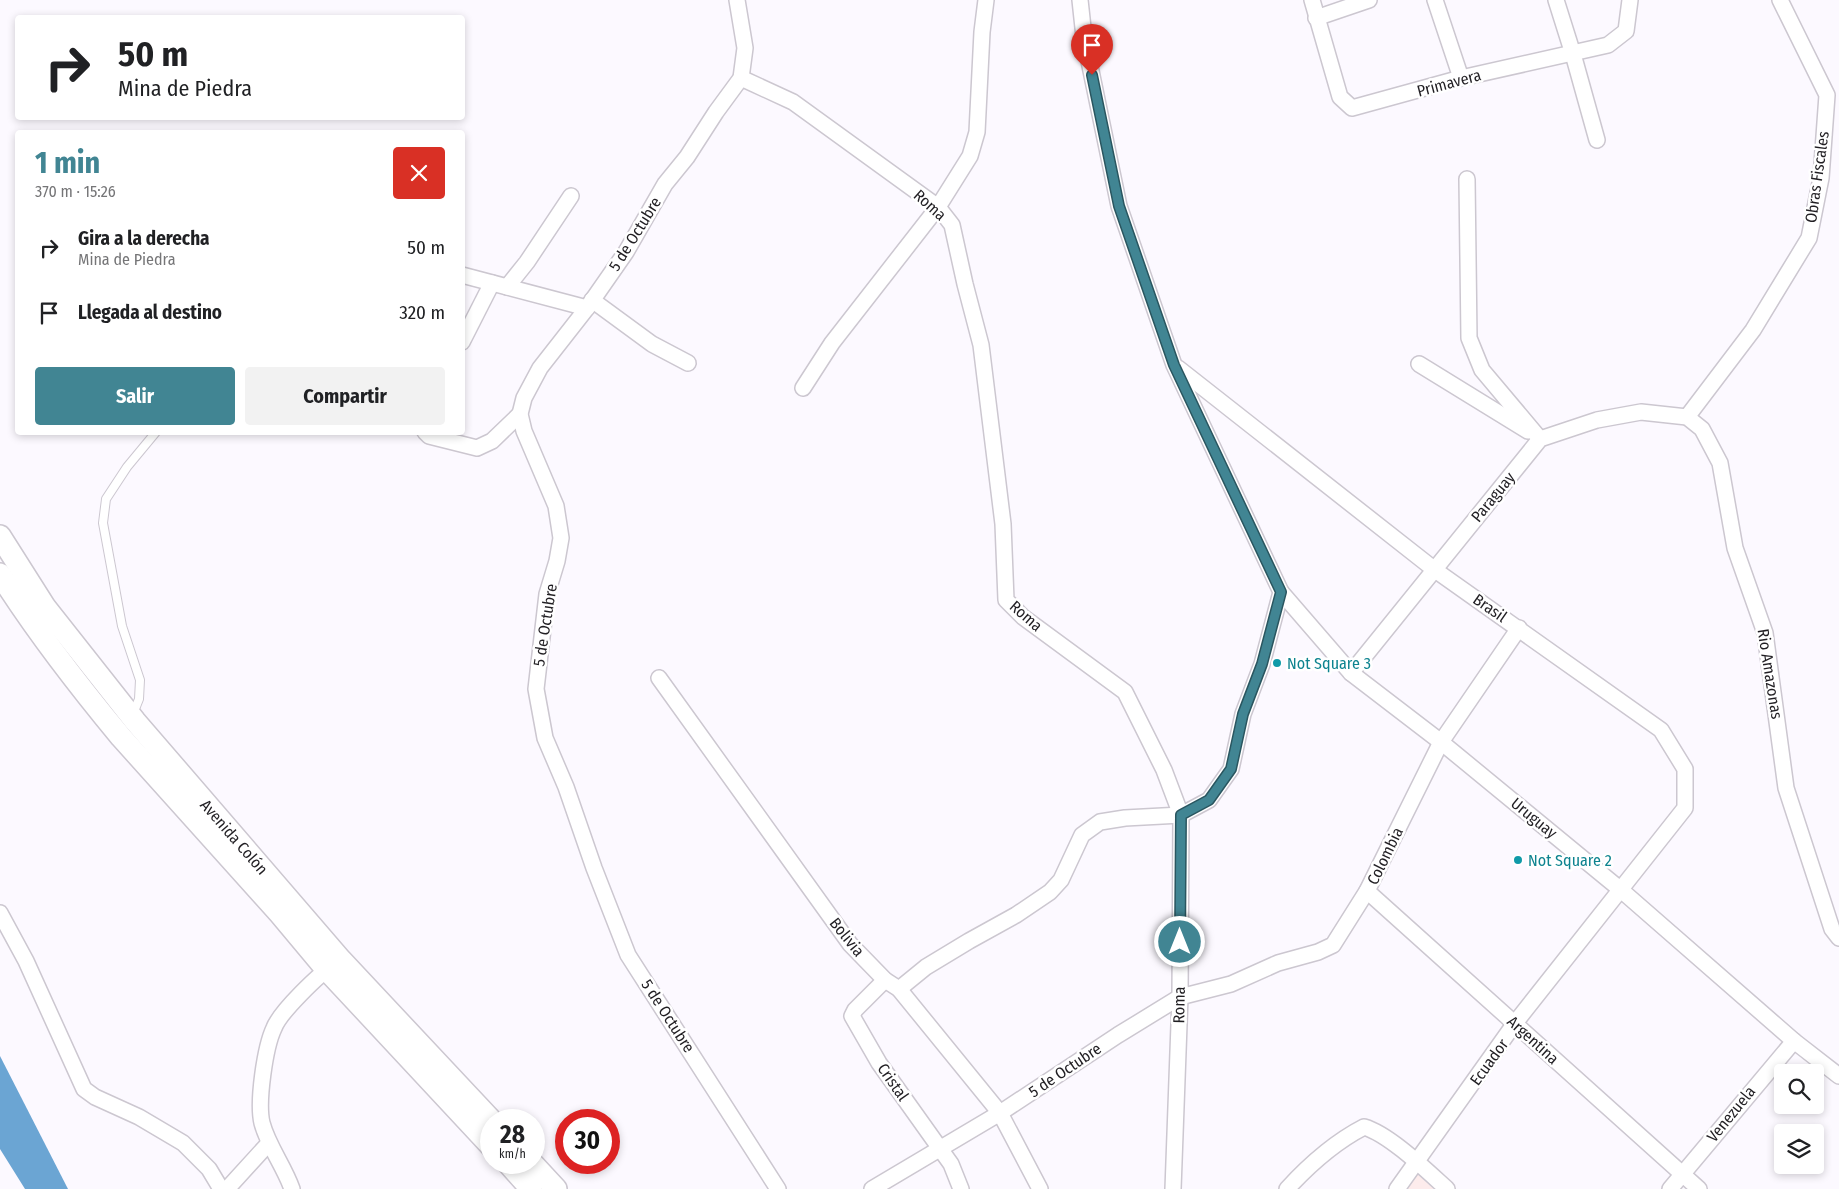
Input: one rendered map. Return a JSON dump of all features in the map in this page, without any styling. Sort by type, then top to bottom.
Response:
[{"type":"main road","name":"Avenida Colón","points":[[0,536],[45,607],[131,717],[334,965],[480,1133]]},
{"type":"main road","name":"Avenida Colón","points":[[0,574],[25,612],[97,708],[280,914],[480,1109]]},
{"type":"main road","points":[[517,1174],[531,1189]]},
{"type":"main road","points":[[542,1174],[556,1189]]},
{"type":"street","points":[[738,0],[745,48],[741,78]]},
{"type":"street","points":[[802,388],[832,343],[938,207],[970,156],[976,132],[982,32],[986,0]]},
{"type":"street","name":"Uruguay","points":[[1080,0],[1084,37],[1119,206],[1174,365],[1281,592],[1351,673],[1440,742],[1621,890],[1794,1040],[1839,1076]]},
{"type":"street","name":"Primavera","points":[[1312,0],[1340,97],[1352,108],[1358,108],[1461,78],[1608,45],[1626,31],[1630,0]]},
{"type":"street","points":[[1316,18],[1369,0]]},
{"type":"street","points":[[1435,0],[1461,78]]},
{"type":"street","points":[[1556,0],[1597,140]]},
{"type":"street","name":"Obras Fiscales","points":[[1687,417],[1753,330],[1809,238],[1821,178],[1827,95],[1780,0]]},
{"type":"street","name":"Roma","points":[[741,78],[793,102],[938,207],[952,225],[981,345],[1003,524],[1006,600],[1023,618],[1126,692],[1164,770],[1181,815],[1180,997],[1173,1189]]},
{"type":"street","name":"5 de Octubre","points":[[741,78],[687,157],[666,184],[626,252],[590,304],[540,368],[524,398],[520,414],[524,431],[556,506],[561,538],[557,561],[547,594],[536,689],[545,738],[566,787],[594,868],[628,955],[778,1189]]},
{"type":"street","points":[[1467,179],[1470,338],[1482,370],[1540,439]]},
{"type":"street","points":[[465,337],[499,285],[527,262],[571,196]]},
{"type":"street","points":[[465,276],[590,304],[652,344],[688,363]]},
{"type":"street","points":[[1419,364],[1540,439]]},
{"type":"street","name":"Brasil","points":[[1174,365],[1435,570],[1661,730],[1685,769],[1685,808],[1621,890]]},
{"type":"street","points":[[1540,439],[1597,420],[1641,412],[1687,417]]},
{"type":"street","points":[[428,435],[477,448],[492,441],[520,414]]},
{"type":"street","name":"Rio Amazonas","points":[[1687,417],[1702,429],[1720,463],[1735,548],[1765,633],[1786,788],[1832,929],[1839,938]]},
{"type":"street","name":"Paraguay","points":[[1351,673],[1540,439]]},
{"type":"street","points":[[899,989],[926,968],[969,941],[1016,916],[1050,892],[1062,880],[1082,834],[1100,822],[1125,818],[1181,815],[1209,800],[1231,769],[1243,714],[1262,664],[1281,592]]},
{"type":"street","name":"Colombia","points":[[1180,997],[1231,984],[1278,963],[1318,952],[1332,945],[1367,891],[1440,742],[1519,628]]},
{"type":"street","name":"Bolivia","points":[[659,678],[850,944],[885,980],[899,989],[1000,1113],[1040,1189]]},
{"type":"street","name":"Ecuador","points":[[1397,1189],[1515,1023],[1621,890]]},
{"type":"street","name":"Argentina","points":[[1367,891],[1699,1189]]},
{"type":"street","points":[[0,913],[26,961],[84,1089],[95,1097],[139,1117],[183,1143],[210,1169],[221,1189]]},
{"type":"street","points":[[292,1189],[269,1143],[261,1121],[262,1075],[274,1027],[297,998],[334,965]]},
{"type":"street","name":"Cristal","points":[[885,980],[855,1010],[852,1016],[879,1064],[951,1164],[961,1189]]},
{"type":"street","name":"5 de Octubre","points":[[872,1189],[939,1147],[1000,1113],[1118,1035],[1180,997]]},
{"type":"street","name":"Venezuela","points":[[1670,1189],[1794,1040]]},
{"type":"street","points":[[1287,1189],[1305,1169],[1354,1132],[1364,1127],[1374,1130],[1417,1162],[1447,1189]]},
{"type":"street","points":[[227,1189],[269,1143]]},
{"type":"lane","points":[[131,717],[139,699],[140,680],[122,626],[103,522],[106,500],[127,467],[154,435]]},
{"type":"shaded area","points":[[1416,1173],[1434,1189],[1404,1189]]},
{"type":"water","points":[[0,1056],[68,1189],[25,1189],[0,1149]]},
{"type":"place","name":"Not Square 3","points":[[1277,663]]},
{"type":"place","name":"Not Square 2","points":[[1518,860]]},
{"type":"route","points":[[1092,75],[1119,206],[1174,365],[1281,592],[1262,664],[1243,714],[1231,769],[1209,800],[1181,815],[1180,942]]}]
